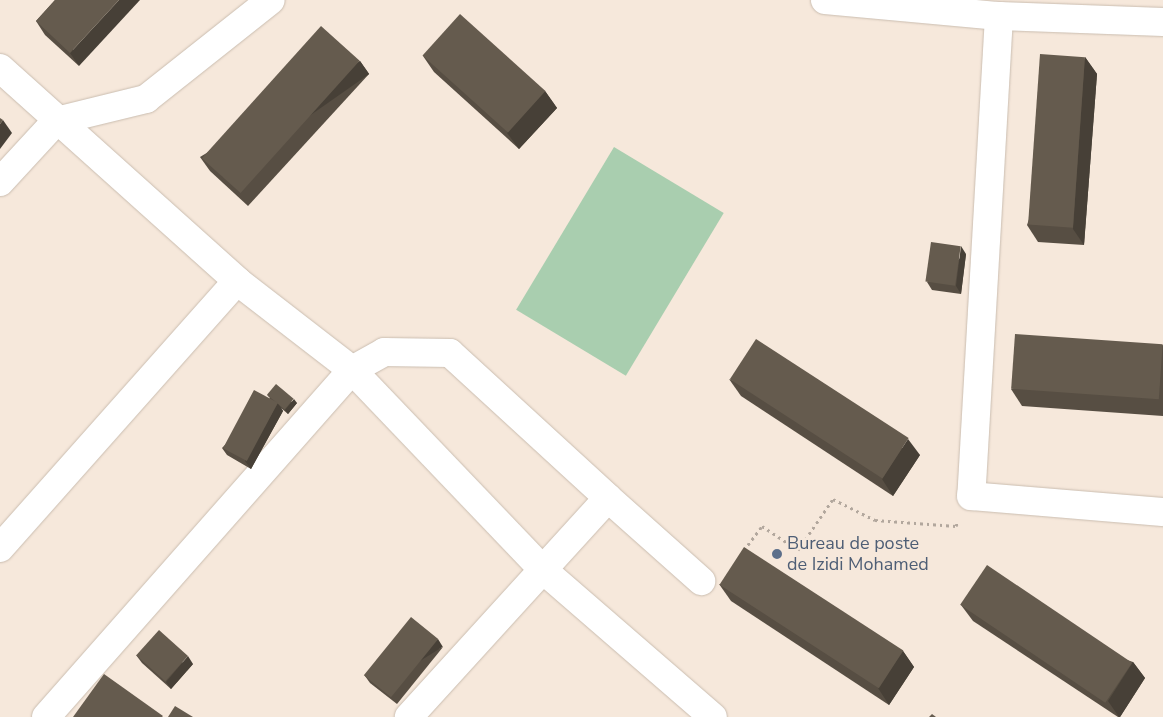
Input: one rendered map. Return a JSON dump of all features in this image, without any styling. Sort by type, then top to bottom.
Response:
[{"type":"street","points":[[0,182],[56,121],[146,99],[270,0]]},
{"type":"street","points":[[825,0],[999,16],[1163,22]]},
{"type":"street","points":[[999,16],[971,496],[1163,512]]},
{"type":"street","points":[[0,68],[56,121],[237,281],[352,370],[542,570],[713,717]]},
{"type":"street","points":[[0,548],[237,281]]},
{"type":"street","points":[[46,717],[352,370],[384,352],[450,353],[701,581]]},
{"type":"street","points":[[409,717],[608,498]]},
{"type":"path","points":[[740,555],[762,526],[798,550],[833,499],[875,520],[956,526],[971,496]]},
{"type":"green space","points":[[614,147],[724,213],[626,376],[516,310]]},
{"type":"building","points":[[55,0],[119,0],[70,53],[36,21]]},
{"type":"building","points":[[460,14],[545,91],[508,133],[423,56]]},
{"type":"building","points":[[321,26],[360,61],[241,193],[202,158]]},
{"type":"building","points":[[1040,54],[1085,57],[1073,228],[1028,225]]},
{"type":"building","points":[[931,242],[961,246],[955,286],[925,282]]},
{"type":"building","points":[[1015,334],[1163,344],[1159,399],[1011,389]]},
{"type":"building","points":[[756,339],[909,438],[882,478],[730,379]]},
{"type":"building","points":[[276,384],[294,399],[285,410],[267,395]]},
{"type":"building","points":[[254,390],[278,403],[247,461],[223,448]]},
{"type":"building","points":[[744,547],[903,650],[879,688],[719,585]]},
{"type":"building","points":[[987,565],[1132,663],[1105,703],[960,605]]},
{"type":"building","points":[[411,617],[438,639],[391,697],[364,675]]},
{"type":"building","points":[[159,630],[188,656],[165,681],[136,655]]},
{"type":"building","points":[[104,674],[163,716],[73,717]]},
{"type":"building","points":[[175,706],[193,717],[168,717]]},
{"type":"place","name":"Bureau de poste de Izidi Mohamed","points":[[777,554]]}]
